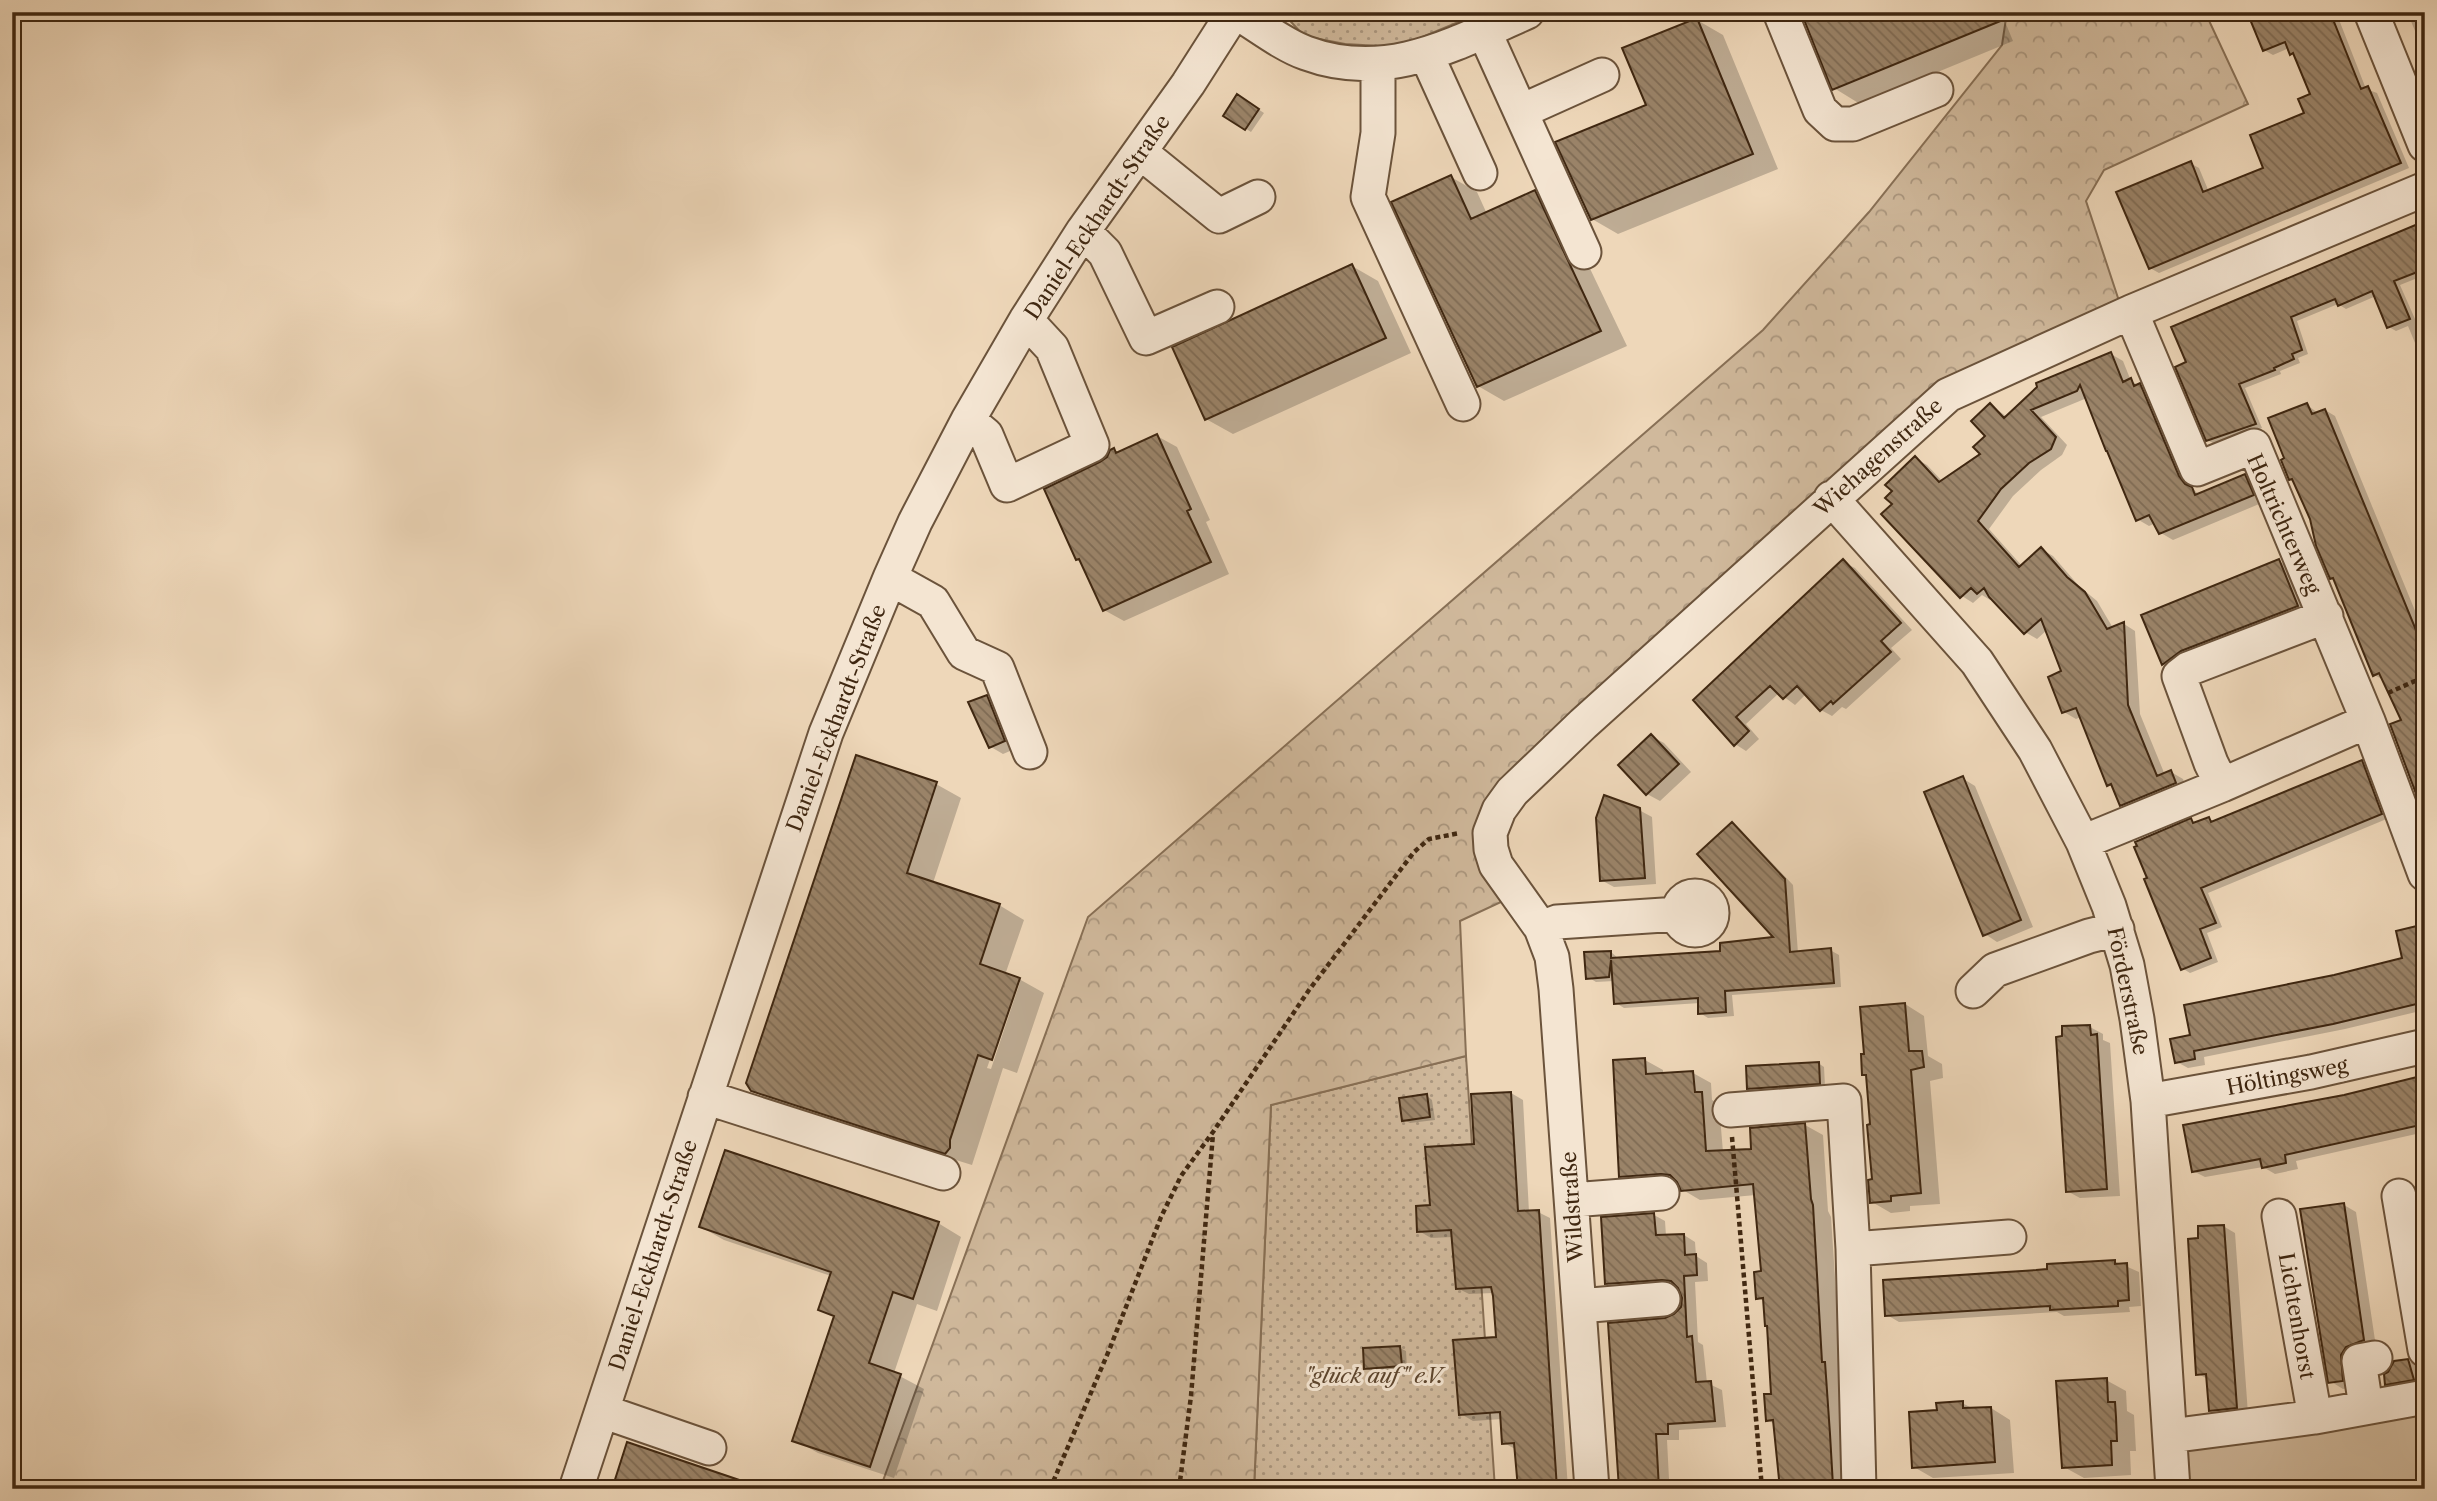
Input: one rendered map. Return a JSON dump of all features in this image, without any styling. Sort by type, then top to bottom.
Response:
[{"type":"street","name":"Daniel-Eckhardt-Straße","points":[[576,1489],[826,733],[915,522],[968,420],[1026,320],[1083,231],[1188,84],[1235,12],[1304,53],[1346,64],[1378,64],[1399,62],[1426,54],[1527,12]]},
{"type":"street","points":[[1780,12],[1821,110],[1835,124],[1853,124],[1936,90]]},
{"type":"street","points":[[2371,12],[2425,145]]},
{"type":"street","points":[[1484,31],[1584,252]]},
{"type":"street","points":[[1426,54],[1480,173]]},
{"type":"street","points":[[1378,64],[1378,133],[1368,197],[1462,404]]},
{"type":"street","points":[[1522,111],[1602,75]]},
{"type":"street","points":[[1140,152],[1219,216],[1258,197]]},
{"type":"street","name":"Wiehagenstraße","points":[[1490,833],[1499,810],[1512,792],[1831,498],[1948,395],[2131,312],[2425,189]]},
{"type":"street","points":[[1083,231],[1105,253],[1146,338],[1217,307]]},
{"type":"street","name":"Holtrichterweg","points":[[2131,312],[2197,469],[2254,446],[2326,616],[2423,867]]},
{"type":"street","points":[[968,420],[986,435],[1007,485],[1092,444],[1052,348],[1026,320]]},
{"type":"street","name":"Förderstraße","points":[[1831,498],[1977,662],[2035,750],[2083,842],[2117,929],[2137,1018],[2148,1101],[2173,1489]]},
{"type":"street","points":[[890,578],[933,602],[964,653],[997,667],[1030,752]]},
{"type":"street","name":"Holtrichterweg","points":[[2222,785],[2211,763],[2179,676],[2188,669],[2326,616]]},
{"type":"street","points":[[2083,842],[2368,721]]},
{"type":"street","name":"Wildstraße","points":[[1490,833],[1496,865],[1541,928],[1552,957],[1592,1489]]},
{"type":"street","points":[[1541,928],[1557,922],[1679,914]]},
{"type":"street","points":[[1973,990],[1995,970],[2117,929]]},
{"type":"street","name":"Höltingsweg","points":[[2148,1101],[2311,1072],[2425,1046]]},
{"type":"street","points":[[705,1097],[943,1173]]},
{"type":"street","points":[[1730,1110],[1844,1101],[1853,1249],[1859,1489]]},
{"type":"street","points":[[1572,1200],[1662,1193]]},
{"type":"street","points":[[2399,1196],[2425,1350]]},
{"type":"street","name":"Lichtenhorst","points":[[2278,1216],[2315,1417]]},
{"type":"street","points":[[1853,1249],[2008,1237]]},
{"type":"street","points":[[1579,1306],[1663,1299]]},
{"type":"street","points":[[2366,1407],[2359,1361],[2375,1358]]},
{"type":"street","points":[[2170,1436],[2315,1417],[2425,1397]]},
{"type":"street","points":[[602,1411],[709,1448]]},
{"type":"path","points":[[2368,721],[2390,711],[2384,694],[2415,681],[2420,690],[2425,689]]},
{"type":"path","points":[[1050,1489],[1110,1348],[1161,1217],[1181,1175],[1309,990],[1414,852],[1429,839],[1445,835],[1490,833]]},
{"type":"path","points":[[1730,1110],[1762,1489]]},
{"type":"path","points":[[1179,1489],[1191,1396],[1213,1132]]},
{"type":"green space","points":[[1282,12],[1483,12],[1398,47],[1345,44],[1304,36]]},
{"type":"green space","points":[[2007,12],[2205,12],[2248,104],[2104,170],[2086,201],[2119,301],[2001,359],[1495,808],[1514,896],[1460,921],[1466,1056],[1271,1105],[1254,1489],[880,1489],[1088,917],[1763,330],[1869,212],[2002,45]]},
{"type":"green space","name":"\"glück auf\" e.V.","points":[[1466,1056],[1495,1489],[1254,1489],[1271,1105]]},
{"type":"green space","points":[[2425,1404],[2425,1489],[2179,1489],[2177,1442]]},
{"type":"building","points":[[1801,12],[2020,12],[2020,13],[1832,90]]},
{"type":"building","points":[[2247,12],[2330,12],[2361,89],[2368,86],[2401,163],[2149,269],[2116,192],[2191,161],[2203,192],[2263,168],[2250,135],[2304,113],[2298,99],[2310,94],[2293,53],[2290,55],[2285,42],[2263,51]]},
{"type":"building","points":[[1697,18],[1753,154],[1591,220],[1555,142],[1646,105],[1622,48]]},
{"type":"building","points":[[1237,94],[1259,109],[1245,130],[1223,116]]},
{"type":"building","points":[[1451,175],[1471,219],[1535,190],[1601,331],[1477,387],[1391,202]]},
{"type":"building","points":[[2425,221],[2425,269],[2394,281],[2410,319],[2387,328],[2372,291],[2338,306],[2335,299],[2291,317],[2302,350],[2292,354],[2294,359],[2274,368],[2275,370],[2239,384],[2256,424],[2206,441],[2175,367],[2186,362],[2171,327]]},
{"type":"building","points":[[1352,264],[1386,338],[1205,420],[1172,347]]},
{"type":"building","points":[[2111,352],[2123,382],[2131,378],[2134,386],[2140,383],[2179,476],[2185,484],[2192,487],[2195,495],[2245,474],[2254,495],[2159,534],[2149,515],[2136,521],[2080,385],[2077,391],[2031,410],[2056,437],[2051,449],[2029,463],[2001,489],[1978,521],[2019,567],[2041,547],[2067,577],[2085,592],[2107,629],[2124,622],[2128,705],[2157,776],[2171,770],[2176,783],[2120,806],[2111,784],[2107,786],[2076,708],[2062,713],[2048,677],[2061,671],[2041,619],[2024,634],[1989,597],[1984,588],[1977,594],[1971,588],[1960,598],[1881,514],[1892,504],[1885,498],[1892,491],[1885,485],[1915,456],[1939,482],[1980,454],[1973,447],[1985,436],[1971,421],[1990,403],[2004,418],[2037,387],[2036,383]]},
{"type":"building","points":[[2307,403],[2312,414],[2325,409],[2425,652],[2425,797],[2418,799],[2390,724],[2401,720],[2379,673],[2373,676],[2333,578],[2330,579],[2316,546],[2310,519],[2281,460],[2284,458],[2268,418]]},
{"type":"building","points":[[1157,434],[1191,509],[1187,511],[1211,562],[1103,611],[1079,559],[1076,560],[1044,489],[1100,462],[1114,448],[1116,453]]},
{"type":"building","points":[[1843,559],[1901,623],[1881,641],[1891,652],[1833,704],[1831,701],[1820,711],[1797,686],[1783,699],[1770,686],[1736,717],[1749,731],[1734,746],[1693,700]]},
{"type":"building","points":[[2279,559],[2298,606],[2181,651],[2162,665],[2141,615]]},
{"type":"building","points":[[987,695],[1005,741],[989,748],[968,702]]},
{"type":"building","points":[[1651,734],[1679,764],[1646,795],[1618,765]]},
{"type":"building","points":[[856,755],[937,782],[907,873],[1000,904],[980,964],[1020,978],[992,1060],[978,1055],[950,1140],[950,1148],[945,1154],[751,1091],[746,1083]]},
{"type":"building","points":[[2362,760],[2382,814],[2201,888],[2216,923],[2200,929],[2211,958],[2181,970],[2144,879],[2147,878],[2134,847],[2137,846],[2135,842],[2191,818],[2193,823],[2209,817],[2211,822]]},
{"type":"building","points":[[1963,776],[2021,920],[1983,936],[1924,792]]},
{"type":"building","points":[[1604,795],[1640,808],[1645,878],[1600,881],[1596,818]]},
{"type":"building","points":[[1732,822],[1785,879],[1790,952],[1831,948],[1834,983],[1725,991],[1726,1012],[1698,1014],[1698,998],[1614,1004],[1611,960],[1609,977],[1586,979],[1584,952],[1611,951],[1611,958],[1720,951],[1720,943],[1773,937],[1697,854]]},
{"type":"building","points":[[2425,924],[2425,1002],[2333,1024],[2194,1051],[2195,1059],[2175,1063],[2170,1039],[2190,1035],[2184,1005],[2334,975],[2402,958],[2396,931]]},
{"type":"building","points":[[1905,1003],[1909,1051],[1922,1051],[1924,1067],[1911,1070],[1921,1193],[1891,1196],[1891,1201],[1870,1203],[1868,1180],[1872,1179],[1867,1125],[1870,1124],[1866,1075],[1862,1075],[1861,1054],[1864,1054],[1860,1007]]},
{"type":"building","points":[[2090,1025],[2091,1035],[2097,1034],[2107,1189],[2066,1192],[2056,1037],[2062,1036],[2062,1026]]},
{"type":"building","points":[[1645,1058],[1646,1074],[1693,1071],[1695,1092],[1702,1092],[1706,1151],[1751,1149],[1750,1128],[1805,1123],[1833,1486],[1825,1486],[1826,1489],[1780,1489],[1773,1420],[1766,1421],[1764,1394],[1771,1394],[1763,1298],[1756,1299],[1754,1272],[1761,1271],[1753,1184],[1681,1191],[1670,1175],[1619,1177],[1613,1060]]},
{"type":"building","points":[[1819,1062],[1820,1084],[1747,1089],[1746,1066]]},
{"type":"building","points":[[2425,1075],[2425,1124],[2285,1155],[2286,1163],[2262,1168],[2260,1159],[2192,1172],[2183,1125],[2344,1095]]},
{"type":"building","points":[[1511,1092],[1518,1211],[1539,1210],[1557,1489],[1518,1489],[1514,1443],[1502,1444],[1500,1412],[1459,1415],[1453,1340],[1496,1337],[1491,1287],[1456,1289],[1451,1230],[1417,1232],[1416,1206],[1430,1205],[1425,1147],[1474,1144],[1471,1094]]},
{"type":"building","points":[[1427,1094],[1430,1117],[1402,1121],[1399,1098]]},
{"type":"building","points":[[725,1150],[939,1222],[913,1299],[893,1292],[869,1363],[901,1374],[870,1467],[792,1441],[834,1316],[818,1310],[831,1272],[699,1227]]},
{"type":"building","points":[[2344,1203],[2364,1340],[2346,1347],[2341,1355],[2343,1381],[2328,1383],[2300,1209]]},
{"type":"building","points":[[1654,1213],[1656,1235],[1684,1234],[1685,1255],[1696,1254],[1697,1275],[1684,1276],[1687,1337],[1692,1336],[1696,1382],[1711,1381],[1715,1421],[1668,1424],[1668,1434],[1656,1434],[1659,1489],[1619,1489],[1608,1323],[1665,1318],[1681,1307],[1682,1298],[1671,1281],[1605,1284],[1601,1217]]},
{"type":"building","points":[[2224,1225],[2237,1408],[2209,1411],[2206,1374],[2196,1375],[2188,1239],[2198,1238],[2198,1226]]},
{"type":"building","points":[[2115,1260],[2115,1264],[2127,1263],[2129,1300],[2118,1301],[2118,1306],[2050,1310],[2050,1306],[1885,1316],[1883,1280],[2036,1270],[2047,1269],[2047,1264]]},
{"type":"building","points":[[1400,1346],[1402,1366],[1364,1369],[1363,1348]]},
{"type":"building","points":[[2408,1359],[2414,1380],[2385,1385],[2384,1374],[2394,1361]]},
{"type":"building","points":[[2107,1378],[2108,1402],[2115,1402],[2116,1417],[2117,1441],[2111,1441],[2112,1465],[2062,1468],[2056,1381]]},
{"type":"building","points":[[1963,1401],[1963,1408],[1991,1407],[1995,1462],[1912,1468],[1909,1412],[1937,1410],[1936,1403]]},
{"type":"building","points":[[627,1442],[754,1485],[753,1489],[612,1489]]}]
